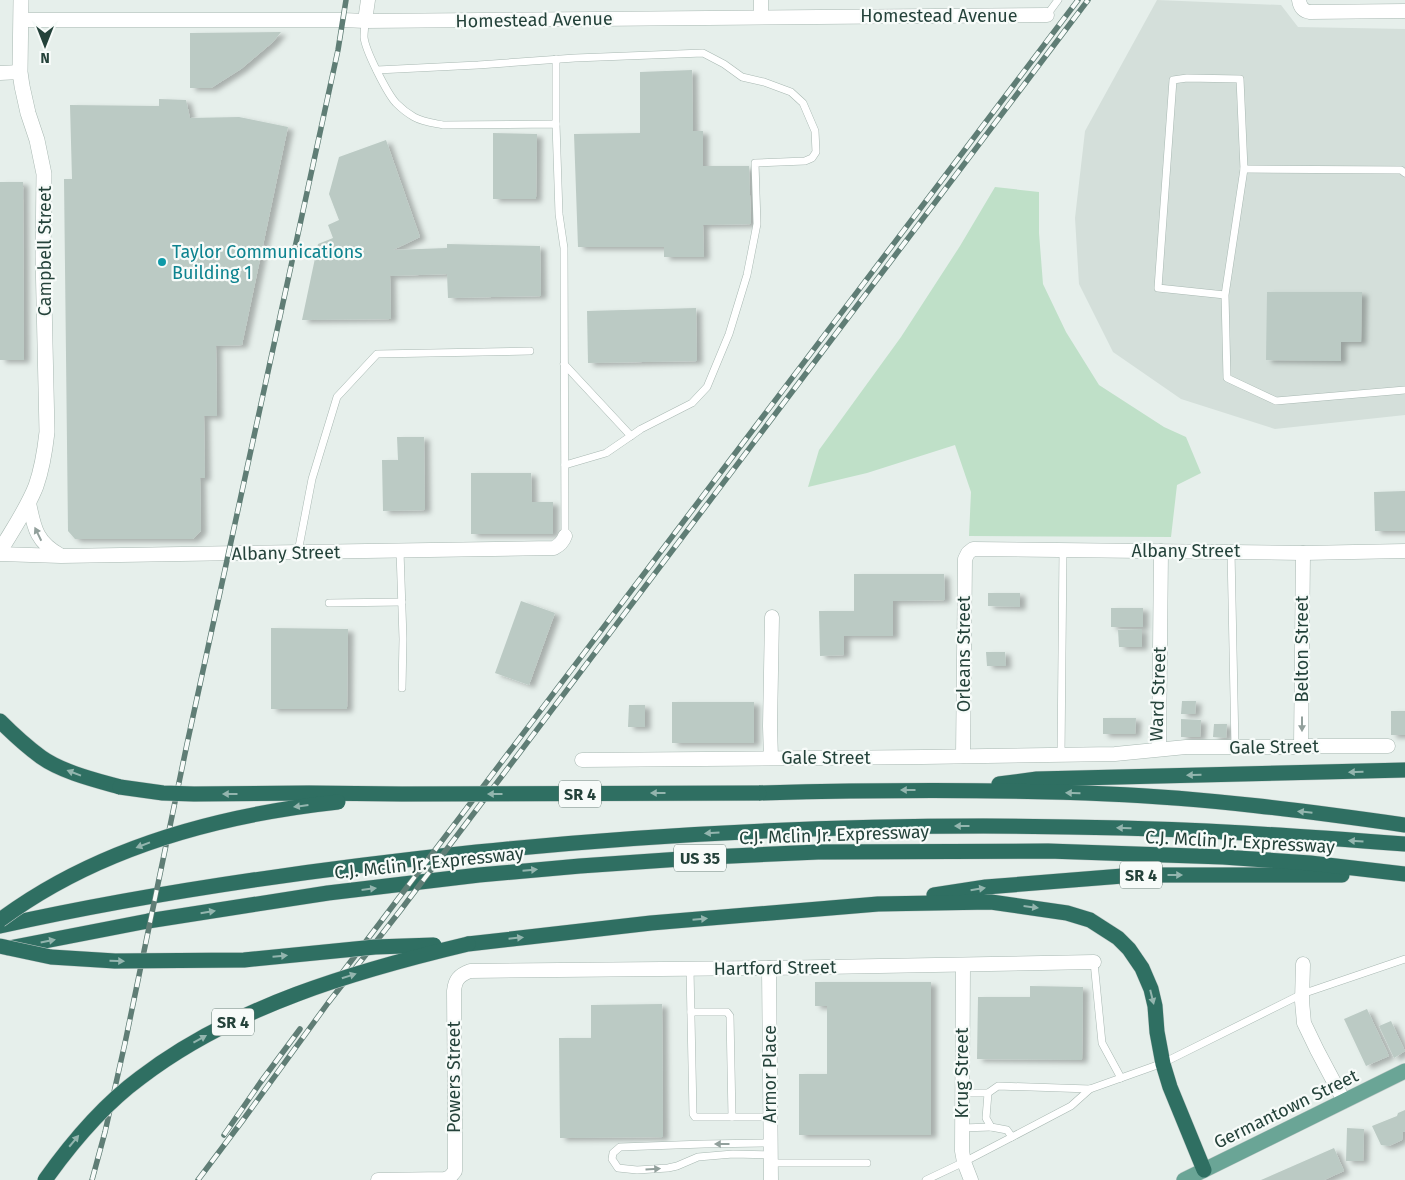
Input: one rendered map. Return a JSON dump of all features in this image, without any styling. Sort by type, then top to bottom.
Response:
[{"type":"highway","points":[[0,721],[17,738],[42,758],[69,771],[120,787],[163,793],[194,794],[402,794]]},
{"type":"highway","points":[[957,790],[1037,779],[1405,770]]},
{"type":"highway","name":"SR 4","points":[[0,920],[24,902],[68,877],[113,856],[158,839],[203,826],[296,806],[402,794],[759,793],[957,790],[1109,794],[1212,802],[1405,825]]},
{"type":"highway","name":"C.J. Mclin Jr. Expressway","points":[[0,926],[87,908],[290,874],[396,860],[570,843],[666,836],[784,830],[946,826],[1112,827],[1255,833],[1405,844]]},
{"type":"highway","name":"C.J. Mclin Jr. Expressway","points":[[0,950],[148,922],[328,894],[479,875],[710,857],[837,852],[1048,851],[1223,857],[1310,863],[1405,874]]},
{"type":"highway","name":"SR 4","points":[[45,1180],[85,1128],[108,1105],[139,1078],[174,1054],[213,1032],[295,995],[345,976],[403,959],[468,944],[651,923],[878,904],[986,887],[1135,875],[1405,874]]},
{"type":"highway","points":[[878,904],[991,902],[1067,912],[1090,920],[1118,938],[1129,949],[1142,968],[1151,989],[1163,1063],[1203,1175]]},
{"type":"highway","points":[[0,946],[51,957],[115,962],[244,960],[376,948],[468,944]]},
{"type":"main road","name":"Germantown Street","points":[[1184,1180],[1203,1175],[1405,1071]]},
{"type":"street","name":"Campbell Street","points":[[0,552],[29,503],[43,461],[47,432],[44,174],[38,140],[24,100],[20,72],[20,0]]},
{"type":"street","points":[[365,22],[368,0]]},
{"type":"street","points":[[761,0],[761,17]]},
{"type":"street","points":[[1301,5],[1310,12],[1405,10]]},
{"type":"street","name":"Homestead Avenue","points":[[21,20],[323,20],[365,22],[1047,15]]},
{"type":"street","points":[[0,73],[20,72]]},
{"type":"street","points":[[29,503],[35,531],[50,550],[61,556]]},
{"type":"street","name":"Albany Street","points":[[0,552],[61,556],[554,548],[563,542],[565,536]]},
{"type":"street","name":"Albany Street","points":[[968,553],[973,549],[1302,553],[1405,551]]},
{"type":"street","name":"Ward Street","points":[[1065,755],[1115,754],[1159,749],[1161,551]]},
{"type":"street","name":"Orleans Street","points":[[963,756],[965,559],[968,553]]},
{"type":"street","name":"Belton Street","points":[[1302,553],[1302,746]]},
{"type":"street","points":[[771,758],[772,617]]},
{"type":"street","name":"Gale Street","points":[[1159,749],[1388,746]]},
{"type":"street","name":"Gale Street","points":[[582,760],[1065,755]]},
{"type":"street","name":"Hartford Street","points":[[459,977],[470,971],[1094,962]]},
{"type":"street","points":[[1303,964],[1302,994],[1304,1023],[1344,1101]]},
{"type":"street","name":"Krug Street","points":[[963,965],[962,1151],[971,1180]]},
{"type":"street","name":"Armor Place","points":[[769,968],[771,1180]]},
{"type":"street","name":"Powers Street","points":[[378,1180],[445,1179],[450,1177],[454,1171],[454,984],[459,977]]},
{"type":"lane","points":[[1047,15],[1058,0]]},
{"type":"lane","points":[[365,22],[364,38],[368,52],[389,94],[395,102],[414,117],[426,122],[443,125],[556,124]]},
{"type":"lane","points":[[377,70],[638,54],[703,53],[724,64],[742,77],[764,82],[791,92],[803,103],[815,131],[816,152],[812,158],[805,161],[755,163],[757,224],[747,275],[728,334],[707,387],[692,403],[641,429],[606,453],[565,465]]},
{"type":"lane","points":[[556,59],[559,214],[564,248],[565,536]]},
{"type":"lane","points":[[1225,295],[1158,288],[1174,80],[1187,78],[1240,79],[1244,169],[1225,295],[1227,378],[1276,401],[1405,390]]},
{"type":"lane","points":[[1244,169],[1402,170],[1405,173]]},
{"type":"lane","points":[[298,552],[312,479],[337,397],[377,354],[530,351]]},
{"type":"lane","points":[[564,364],[631,436]]},
{"type":"lane","points":[[1063,550],[1065,755]]},
{"type":"lane","points":[[400,551],[403,639],[402,688]]},
{"type":"lane","points":[[1231,551],[1235,747]]},
{"type":"lane","points":[[329,603],[402,602]]},
{"type":"lane","points":[[962,1093],[988,1093],[998,1086],[1090,1089],[1163,1063],[1302,994],[1405,959]]},
{"type":"lane","points":[[1094,962],[1102,1043],[1121,1078]]},
{"type":"lane","points":[[690,969],[693,1114],[695,1117],[770,1117]]},
{"type":"lane","points":[[691,1012],[727,1012],[730,1016],[732,1116]]},
{"type":"lane","points":[[926,1180],[1071,1106],[1090,1089]]},
{"type":"lane","points":[[988,1093],[986,1118],[991,1127]]},
{"type":"lane","points":[[962,1128],[991,1127],[1007,1130],[1012,1137]]},
{"type":"lane","points":[[770,1154],[733,1154],[698,1157],[668,1168],[637,1170],[618,1168],[612,1159],[613,1153],[620,1147],[704,1144],[770,1154],[867,1163]]},
{"type":"shaded area","points":[[1157,0],[1281,5],[1298,27],[1405,29],[1405,415],[1275,429],[1181,399],[1113,352],[1079,284],[1075,218],[1085,131]]},
{"type":"green space","points":[[995,187],[1039,192],[1039,233],[1043,284],[1066,332],[1099,385],[1164,427],[1186,437],[1201,473],[1177,485],[1171,537],[969,536],[971,492],[955,445],[867,473],[808,487],[819,450],[901,337],[960,246]]},
{"type":"building","points":[[281,32],[273,42],[241,69],[211,88],[190,88],[190,33]]},
{"type":"building","points":[[692,70],[693,131],[703,131],[703,166],[749,166],[751,224],[703,225],[704,257],[664,257],[664,247],[578,247],[574,134],[640,133],[640,72]]},
{"type":"building","name":"Taylor Communications Building 1","points":[[159,99],[186,100],[190,118],[239,117],[288,127],[242,345],[216,346],[217,416],[204,416],[205,478],[200,478],[201,531],[193,539],[75,539],[68,531],[64,179],[72,179],[70,105],[159,106]]},
{"type":"building","points":[[493,133],[537,134],[536,199],[493,199]]},
{"type":"building","points":[[386,140],[420,237],[393,250],[447,248],[447,244],[540,246],[541,296],[448,298],[447,274],[390,276],[391,319],[302,320],[318,244],[333,238],[328,225],[339,220],[329,194],[339,157]]},
{"type":"building","points":[[0,182],[23,182],[24,360],[0,360]]},
{"type":"building","points":[[1267,292],[1362,292],[1361,342],[1341,342],[1341,361],[1266,360]]},
{"type":"building","points":[[696,308],[697,361],[588,363],[587,311]]},
{"type":"building","points":[[397,437],[424,437],[425,510],[383,511],[382,460],[398,460]]},
{"type":"building","points":[[471,473],[531,473],[532,502],[553,502],[553,534],[471,534]]},
{"type":"building","points":[[1405,491],[1405,531],[1375,531],[1374,492]]},
{"type":"building","points":[[854,574],[944,574],[945,600],[893,601],[893,636],[844,636],[844,655],[820,656],[819,611],[854,611]]},
{"type":"building","points":[[988,593],[1020,593],[1020,607],[988,606]]},
{"type":"building","points":[[521,601],[555,613],[529,685],[495,673]]},
{"type":"building","points":[[1111,608],[1143,608],[1143,627],[1111,627]]},
{"type":"building","points":[[271,628],[348,629],[347,709],[271,709]]},
{"type":"building","points":[[1142,629],[1142,647],[1119,647],[1118,630]]},
{"type":"building","points":[[986,652],[1005,652],[1006,666],[987,666]]},
{"type":"building","points":[[1182,701],[1196,701],[1195,714],[1181,714]]},
{"type":"building","points":[[672,702],[754,702],[754,743],[672,743]]},
{"type":"building","points":[[629,705],[645,705],[645,727],[628,727]]},
{"type":"building","points":[[1391,711],[1405,711],[1405,735],[1391,735]]},
{"type":"building","points":[[1103,718],[1136,718],[1135,734],[1103,734]]},
{"type":"building","points":[[1181,719],[1201,720],[1200,737],[1181,737]]},
{"type":"building","points":[[1214,724],[1227,724],[1226,738],[1213,737]]},
{"type":"building","points":[[815,982],[931,982],[931,1135],[799,1135],[799,1074],[827,1074],[827,1006],[815,1006]]},
{"type":"building","points":[[1030,986],[1083,987],[1082,1060],[977,1059],[978,997],[1030,997]]},
{"type":"building","points":[[662,1004],[663,1137],[560,1138],[559,1038],[591,1038],[591,1005]]},
{"type":"building","points":[[1367,1009],[1389,1056],[1366,1066],[1344,1019]]},
{"type":"building","points":[[1391,1021],[1405,1051],[1394,1058],[1379,1026]]},
{"type":"building","points":[[1405,1110],[1405,1131],[1403,1132],[1402,1140],[1389,1146],[1381,1145],[1372,1126],[1397,1116],[1398,1113]]},
{"type":"building","points":[[1347,1128],[1364,1129],[1363,1161],[1346,1161]]},
{"type":"building","points":[[1334,1148],[1344,1171],[1324,1180],[1261,1180]]},
{"type":"railway","points":[[92,1180],[125,1043],[187,744],[338,50],[346,0]]},
{"type":"railway","points":[[342,973],[1078,0]]},
{"type":"railway","points":[[198,1180],[328,1003],[400,911],[1088,0]]},
{"type":"railway","points":[[224,1135],[300,1029]]},
{"type":"place","name":"Taylor Communications Building 1","points":[[162,262]]}]
